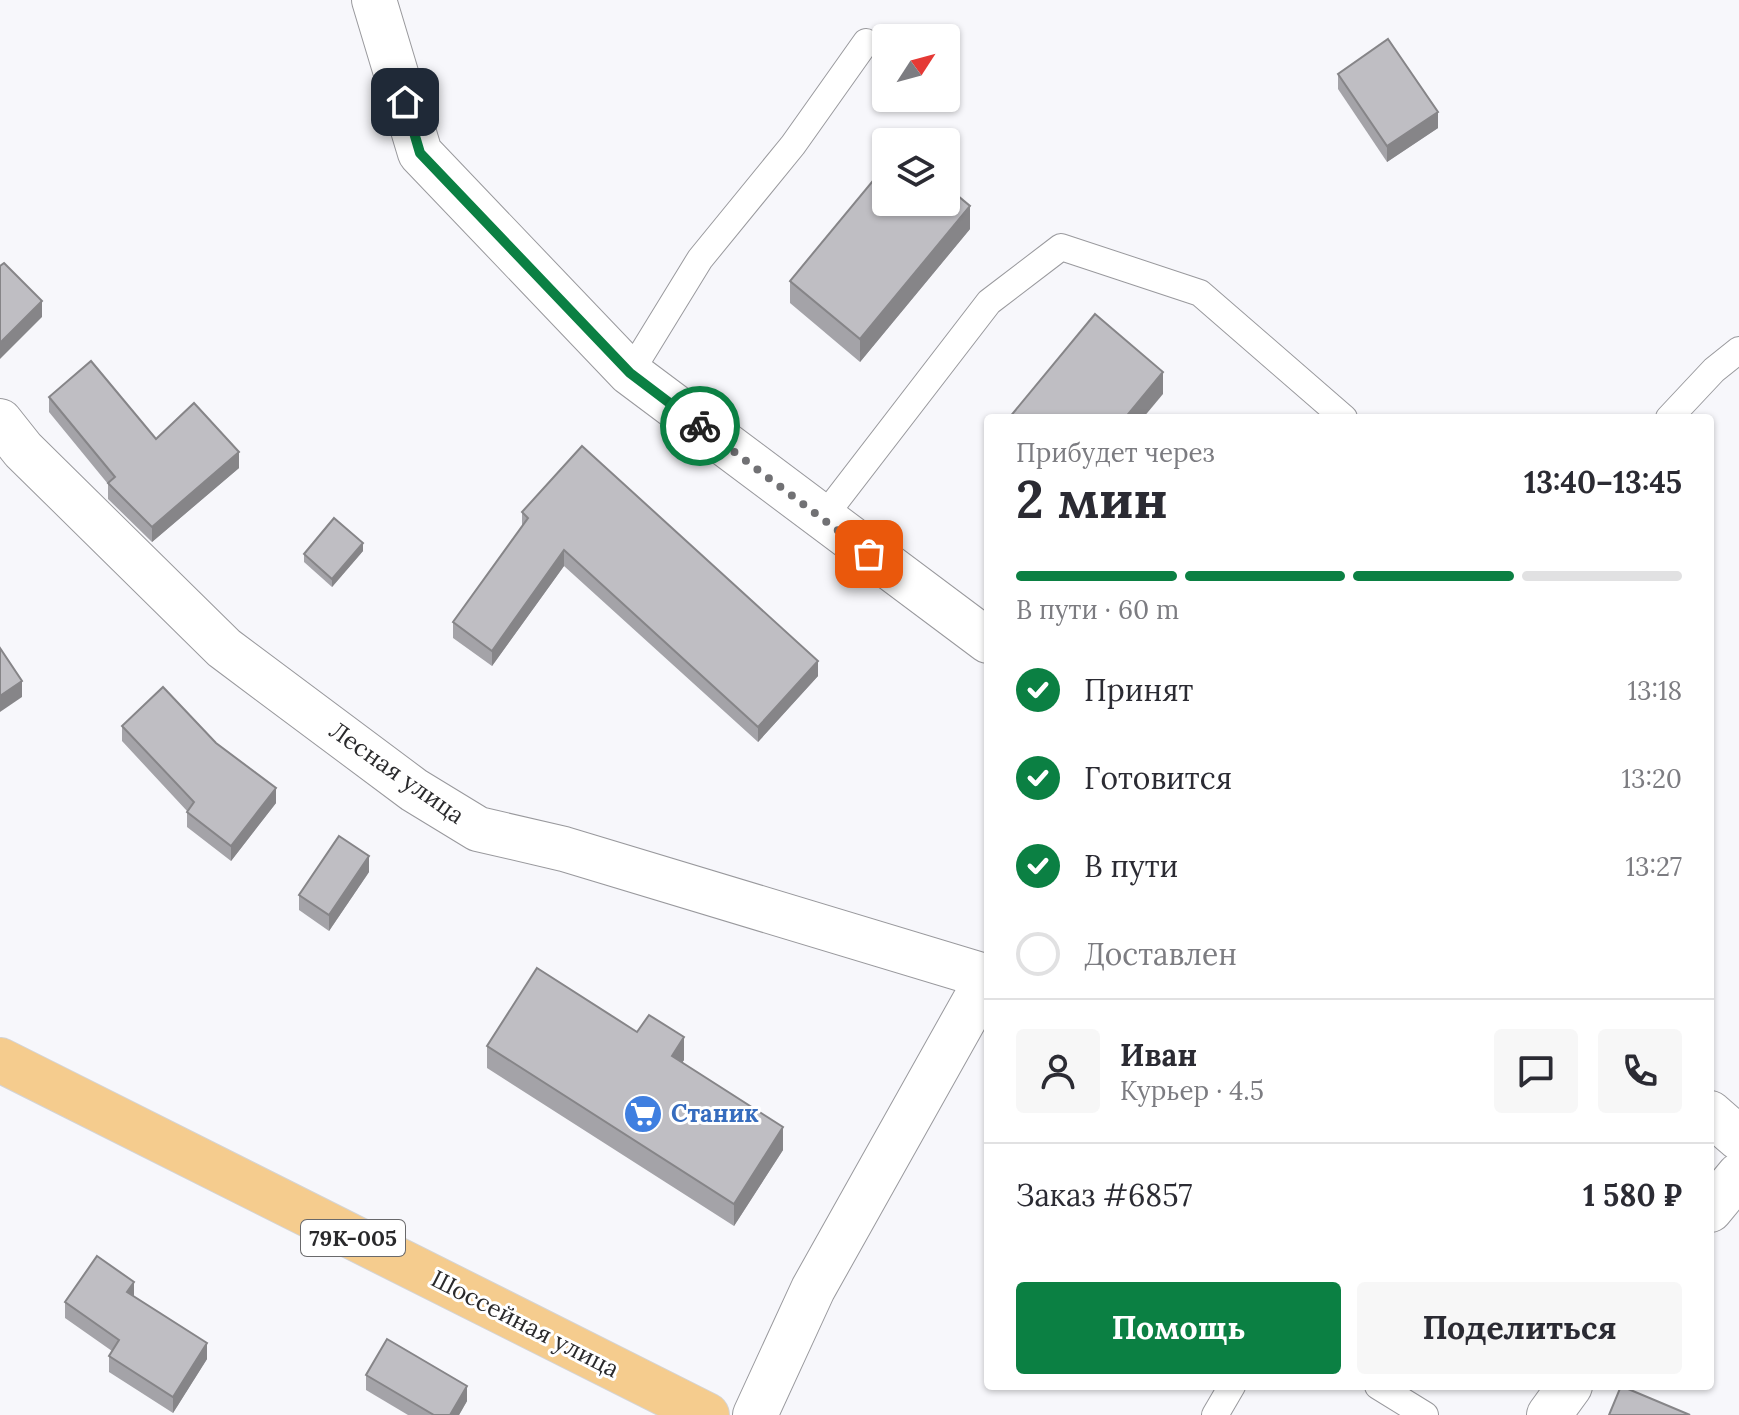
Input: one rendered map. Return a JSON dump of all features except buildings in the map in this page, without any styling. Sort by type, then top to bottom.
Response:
[{"type":"main road","name":"Шоссейная улица","points":[[0,1060],[707,1415]]},
{"type":"street","points":[[374,0],[420,153],[630,373],[984,638]]},
{"type":"street","name":"Лесная улица","points":[[0,421],[23,450],[224,648],[414,790],[478,829],[564,849],[984,976]]},
{"type":"street","points":[[755,1415],[813,1289],[984,984]]},
{"type":"street","points":[[1714,1116],[1739,1138]]},
{"type":"street","points":[[1714,1205],[1739,1175]]},
{"type":"street","points":[[1549,1415],[1567,1390]]},
{"type":"lane","points":[[630,373],[700,259],[793,145],[866,42]]},
{"type":"lane","points":[[822,519],[989,302],[1061,247],[1200,293],[1334,414]]},
{"type":"lane","points":[[1673,414],[1714,370],[1739,350]]},
{"type":"lane","points":[[1215,1415],[1230,1390]]},
{"type":"lane","points":[[1384,1390],[1425,1415]]},
{"type":"way so far","points":[[700,426],[869,554]]},
{"type":"place","name":"Станик","points":[[643,1114]]},
{"type":"route","points":[[405,102],[420,153],[630,373],[700,426]]}]
